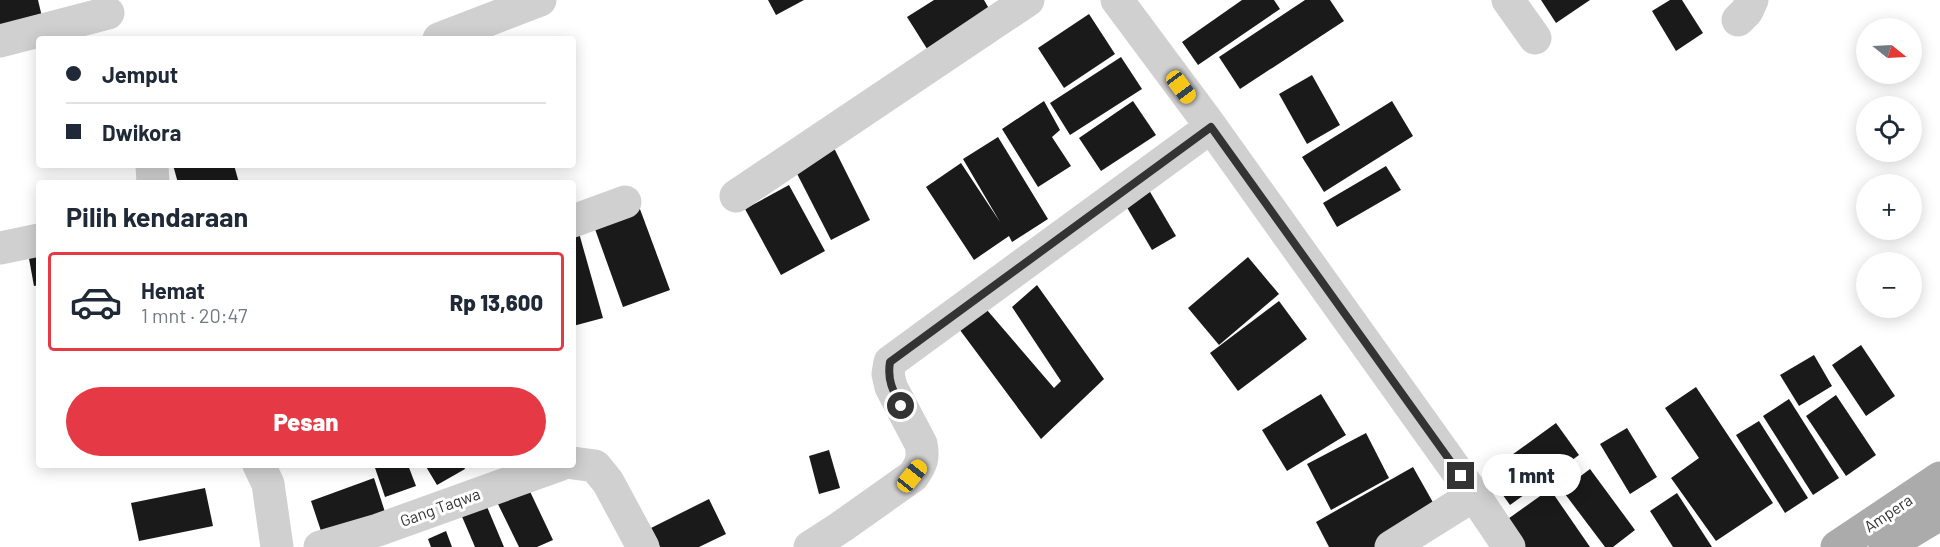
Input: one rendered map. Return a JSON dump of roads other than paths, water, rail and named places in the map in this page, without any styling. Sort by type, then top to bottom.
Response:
[{"type":"main road","name":"Ampera","points":[[1836,547],[1940,478]]},
{"type":"main road","name":"Ampera","points":[[1885,547],[1940,515]]},
{"type":"street","points":[[447,36],[540,0]]},
{"type":"street","points":[[736,196],[1028,0]]},
{"type":"street","points":[[1117,0],[1211,127],[1509,547]]},
{"type":"street","points":[[1508,0],[1535,38]]},
{"type":"street","points":[[0,41],[109,18]]},
{"type":"street","points":[[810,547],[912,476],[921,466],[923,454],[921,444],[891,387],[888,374],[890,362],[1211,127]]},
{"type":"street","points":[[576,220],[625,202]]},
{"type":"street","points":[[0,248],[36,241]]},
{"type":"street","points":[[576,463],[595,466],[608,482],[643,547]]},
{"type":"street","points":[[260,468],[268,484],[277,547]]},
{"type":"street","name":"Gang Taqwa","points":[[320,547],[378,530],[552,468]]},
{"type":"street","points":[[1391,547],[1474,495]]}]
